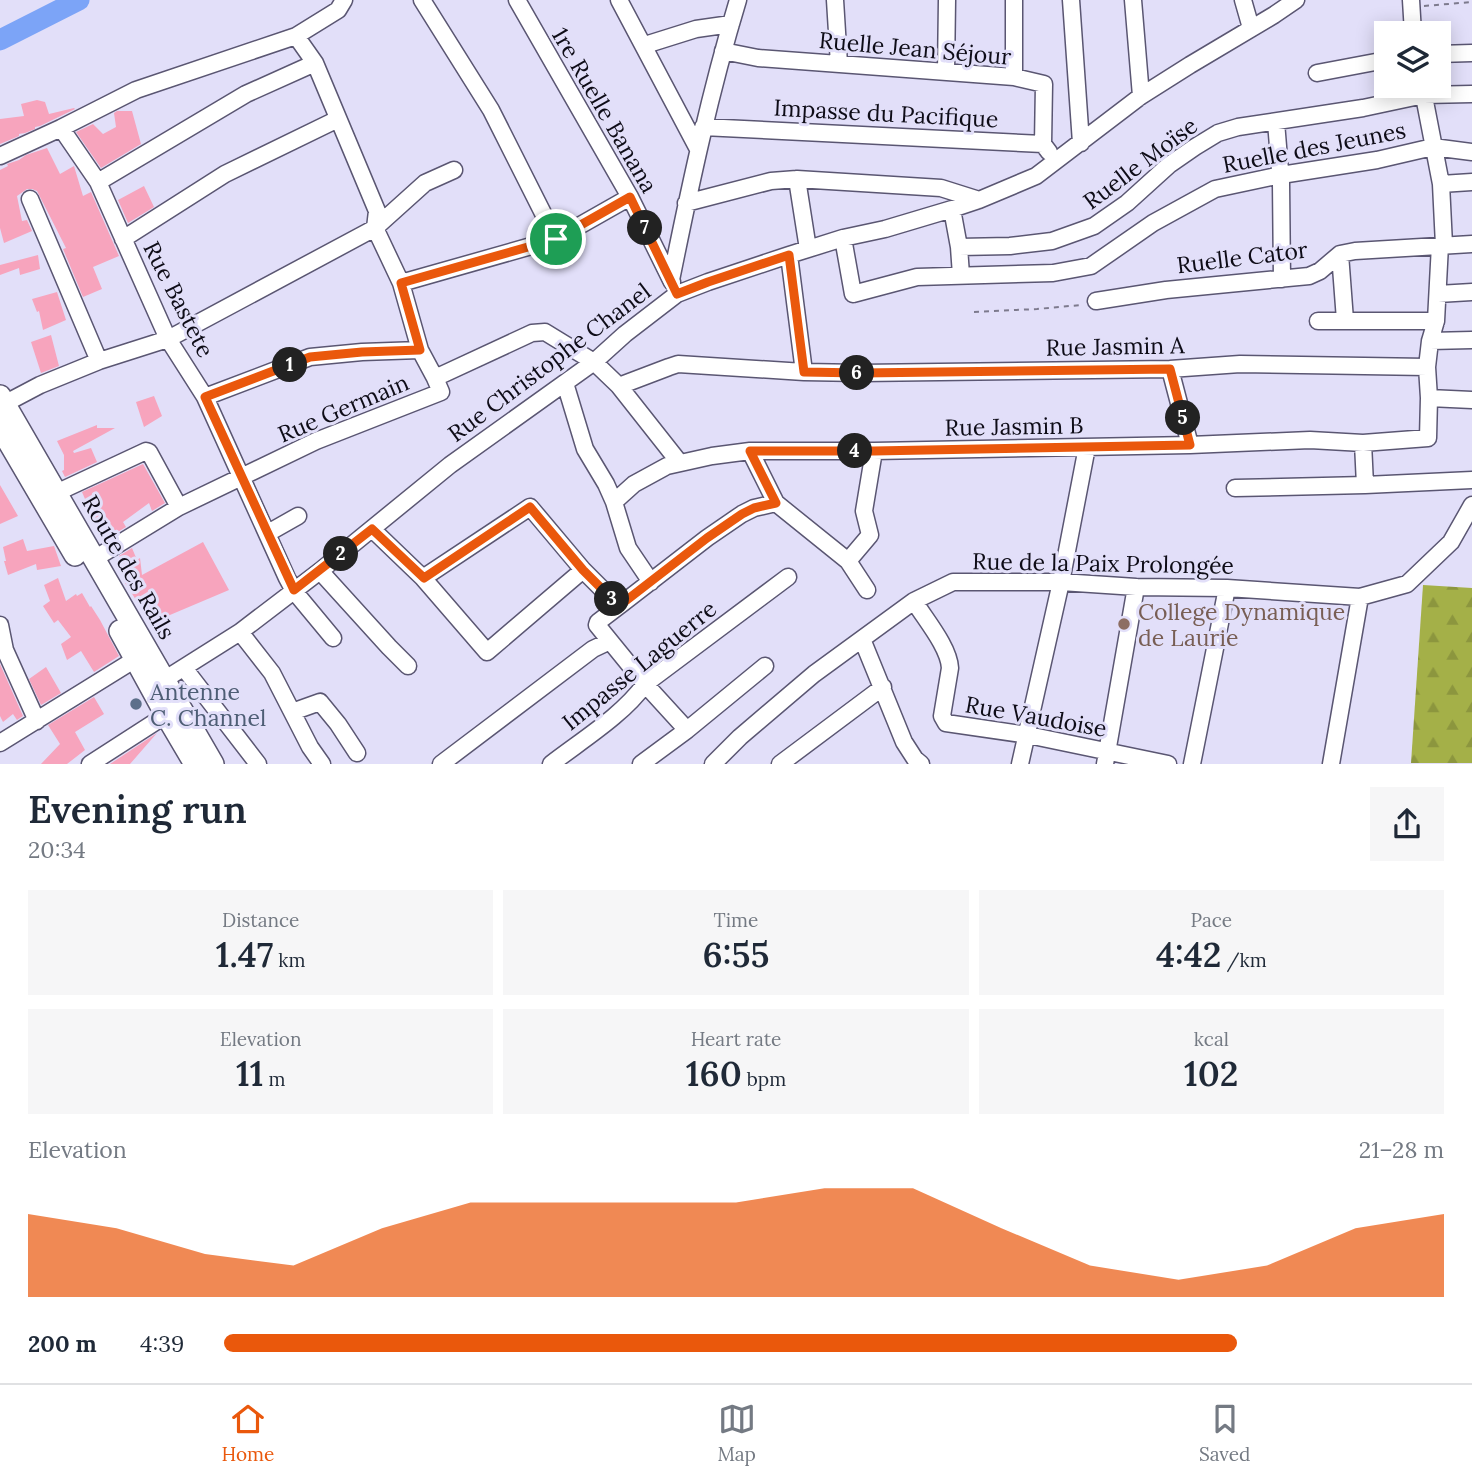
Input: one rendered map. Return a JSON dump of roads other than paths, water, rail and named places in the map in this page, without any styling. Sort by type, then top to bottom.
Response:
[{"type":"main road","name":"Route des Rails","points":[[2,400],[94,559],[157,684],[213,764]]},
{"type":"main road","name":"Route des Rails","points":[[0,427],[125,639],[134,660],[157,684],[166,715],[195,764]]},
{"type":"street","points":[[0,156],[136,90],[296,36],[338,10],[344,0]]},
{"type":"street","points":[[422,0],[491,110],[556,239]]},
{"type":"street","name":"1re Ruelle Banana","points":[[517,0],[630,197],[674,287]]},
{"type":"street","points":[[619,0],[698,149]]},
{"type":"street","points":[[674,287],[686,204],[698,149],[738,0]]},
{"type":"street","points":[[835,0],[839,64]]},
{"type":"street","points":[[946,72],[947,0]]},
{"type":"street","points":[[1014,0],[1014,77]]},
{"type":"street","points":[[1072,0],[1081,143]]},
{"type":"street","points":[[1133,0],[1141,96]]},
{"type":"street","points":[[1243,0],[1251,28]]},
{"type":"street","name":"Rue Christophe Chanel","points":[[157,684],[240,632],[450,465],[594,362],[674,287],[708,282],[843,238],[885,229],[952,209],[1036,176],[1141,96],[1296,0]]},
{"type":"street","points":[[1411,1],[1412,21]]},
{"type":"street","points":[[645,45],[696,29],[731,24]]},
{"type":"street","points":[[296,36],[315,63],[377,211],[375,228],[401,283],[420,350],[435,378]]},
{"type":"street","name":"Ruelle Jean Séjour","points":[[723,51],[758,58],[1014,77],[1044,84],[1044,144]]},
{"type":"street","points":[[1451,54],[1472,53]]},
{"type":"street","points":[[1317,72],[1374,62]]},
{"type":"street","points":[[98,182],[246,94],[315,63]]},
{"type":"street","name":"Ruelle Moïse","points":[[1451,92],[1472,94]]},
{"type":"street","name":"Ruelle Moïse","points":[[959,247],[1010,246],[1052,241],[1079,233],[1127,203],[1169,165],[1217,134],[1238,127],[1363,108],[1396,98]]},
{"type":"street","points":[[1424,98],[1441,184],[1442,245],[1436,321],[1427,367],[1429,398],[1472,400]]},
{"type":"street","points":[[123,239],[225,174],[338,118]]},
{"type":"street","points":[[1276,122],[1281,174],[1282,279]]},
{"type":"street","name":"Impasse du Pacifique","points":[[703,127],[1044,144]]},
{"type":"street","name":"Rue Bastete","points":[[61,128],[98,182],[168,339],[205,397],[294,590],[333,638]]},
{"type":"street","points":[[1044,144],[1056,162]]},
{"type":"street","name":"Ruelle des Jeunes","points":[[843,238],[853,294],[918,277],[1053,273],[1091,266],[1153,223],[1215,189],[1281,174],[1377,160],[1433,147],[1472,152]]},
{"type":"street","points":[[2,400],[99,361],[168,339],[375,228],[425,183],[454,170]]},
{"type":"street","points":[[686,204],[771,181],[797,178],[941,188],[979,200]]},
{"type":"street","points":[[797,178],[808,249]]},
{"type":"street","points":[[1441,184],[1472,182]]},
{"type":"street","points":[[401,283],[556,239],[630,197]]},
{"type":"street","points":[[30,199],[99,361]]},
{"type":"street","points":[[952,209],[961,275]]},
{"type":"street","name":"Ruelle Cator","points":[[1096,301],[1222,283],[1309,276],[1320,271],[1340,254],[1355,251],[1472,244]]},
{"type":"street","points":[[1340,254],[1345,320]]},
{"type":"street","points":[[789,255],[804,372]]},
{"type":"street","points":[[1438,294],[1472,292]]},
{"type":"street","points":[[1318,321],[1436,321]]},
{"type":"street","name":"Rue Germain","points":[[94,559],[179,507],[317,441],[441,392],[435,378],[532,333],[545,332],[594,362],[619,386],[679,462]]},
{"type":"street","points":[[1430,341],[1472,340]]},
{"type":"street","points":[[205,397],[310,357],[420,350]]},
{"type":"street","name":"Rue Jasmin A","points":[[619,386],[678,364],[861,373],[1170,369],[1240,365],[1427,367]]},
{"type":"street","points":[[1170,369],[1190,445]]},
{"type":"street","points":[[565,383],[585,449],[614,502],[628,548],[651,582]]},
{"type":"street","name":"Rue Jasmin B","points":[[614,502],[634,484],[667,466],[750,451],[1190,445],[1310,440],[1363,443],[1428,438],[1429,398]]},
{"type":"street","points":[[1363,443],[1365,485]]},
{"type":"street","points":[[1020,764],[1061,582],[1087,447]]},
{"type":"street","points":[[56,493],[146,451],[179,507]]},
{"type":"street","points":[[750,451],[776,503],[848,561],[867,590]]},
{"type":"street","points":[[848,561],[870,535],[864,511],[874,451]]},
{"type":"street","points":[[1235,488],[1472,480]]},
{"type":"street","points":[[687,730],[645,684],[597,625],[598,622],[742,514],[776,503]]},
{"type":"street","name":"Rue de la Paix Prolongée","points":[[713,764],[740,737],[814,674],[914,601],[953,582],[1061,582],[1136,587],[1227,588],[1360,597],[1407,584],[1451,542],[1472,505]]},
{"type":"street","points":[[424,578],[530,507],[583,570],[619,606]]},
{"type":"street","points":[[268,533],[298,516]]},
{"type":"street","points":[[372,529],[424,578],[487,652],[583,570]]},
{"type":"street","points":[[320,571],[408,666]]},
{"type":"street","name":"Impasse Laguerre","points":[[551,764],[615,714],[637,695],[645,684],[788,578]]},
{"type":"street","points":[[1106,757],[1136,587]]},
{"type":"street","points":[[1192,764],[1227,588]]},
{"type":"street","points":[[1331,764],[1360,597]]},
{"type":"street","name":"Rue Vaudoise","points":[[914,601],[950,662],[942,716],[944,722],[1028,735],[1106,757],[1168,764]]},
{"type":"street","points":[[0,625],[2,651],[37,721]]},
{"type":"street","points":[[240,632],[272,673],[310,747],[322,764]]},
{"type":"street","points":[[862,639],[914,762]]},
{"type":"street","points":[[441,764],[593,649],[610,641]]},
{"type":"street","points":[[0,743],[134,660]]},
{"type":"street","points":[[641,764],[765,666]]},
{"type":"street","points":[[184,668],[258,764]]},
{"type":"street","points":[[780,764],[883,687]]},
{"type":"street","points":[[292,712],[320,702],[357,753]]},
{"type":"street","points":[[94,763],[166,715]]},
{"type":"waterway","points":[[0,40],[79,0]]},
{"type":"place","name":"College Dynamique de Laurie","points":[[1124,624]]},
{"type":"place","name":"Antenne C. Channel","points":[[136,704]]}]
